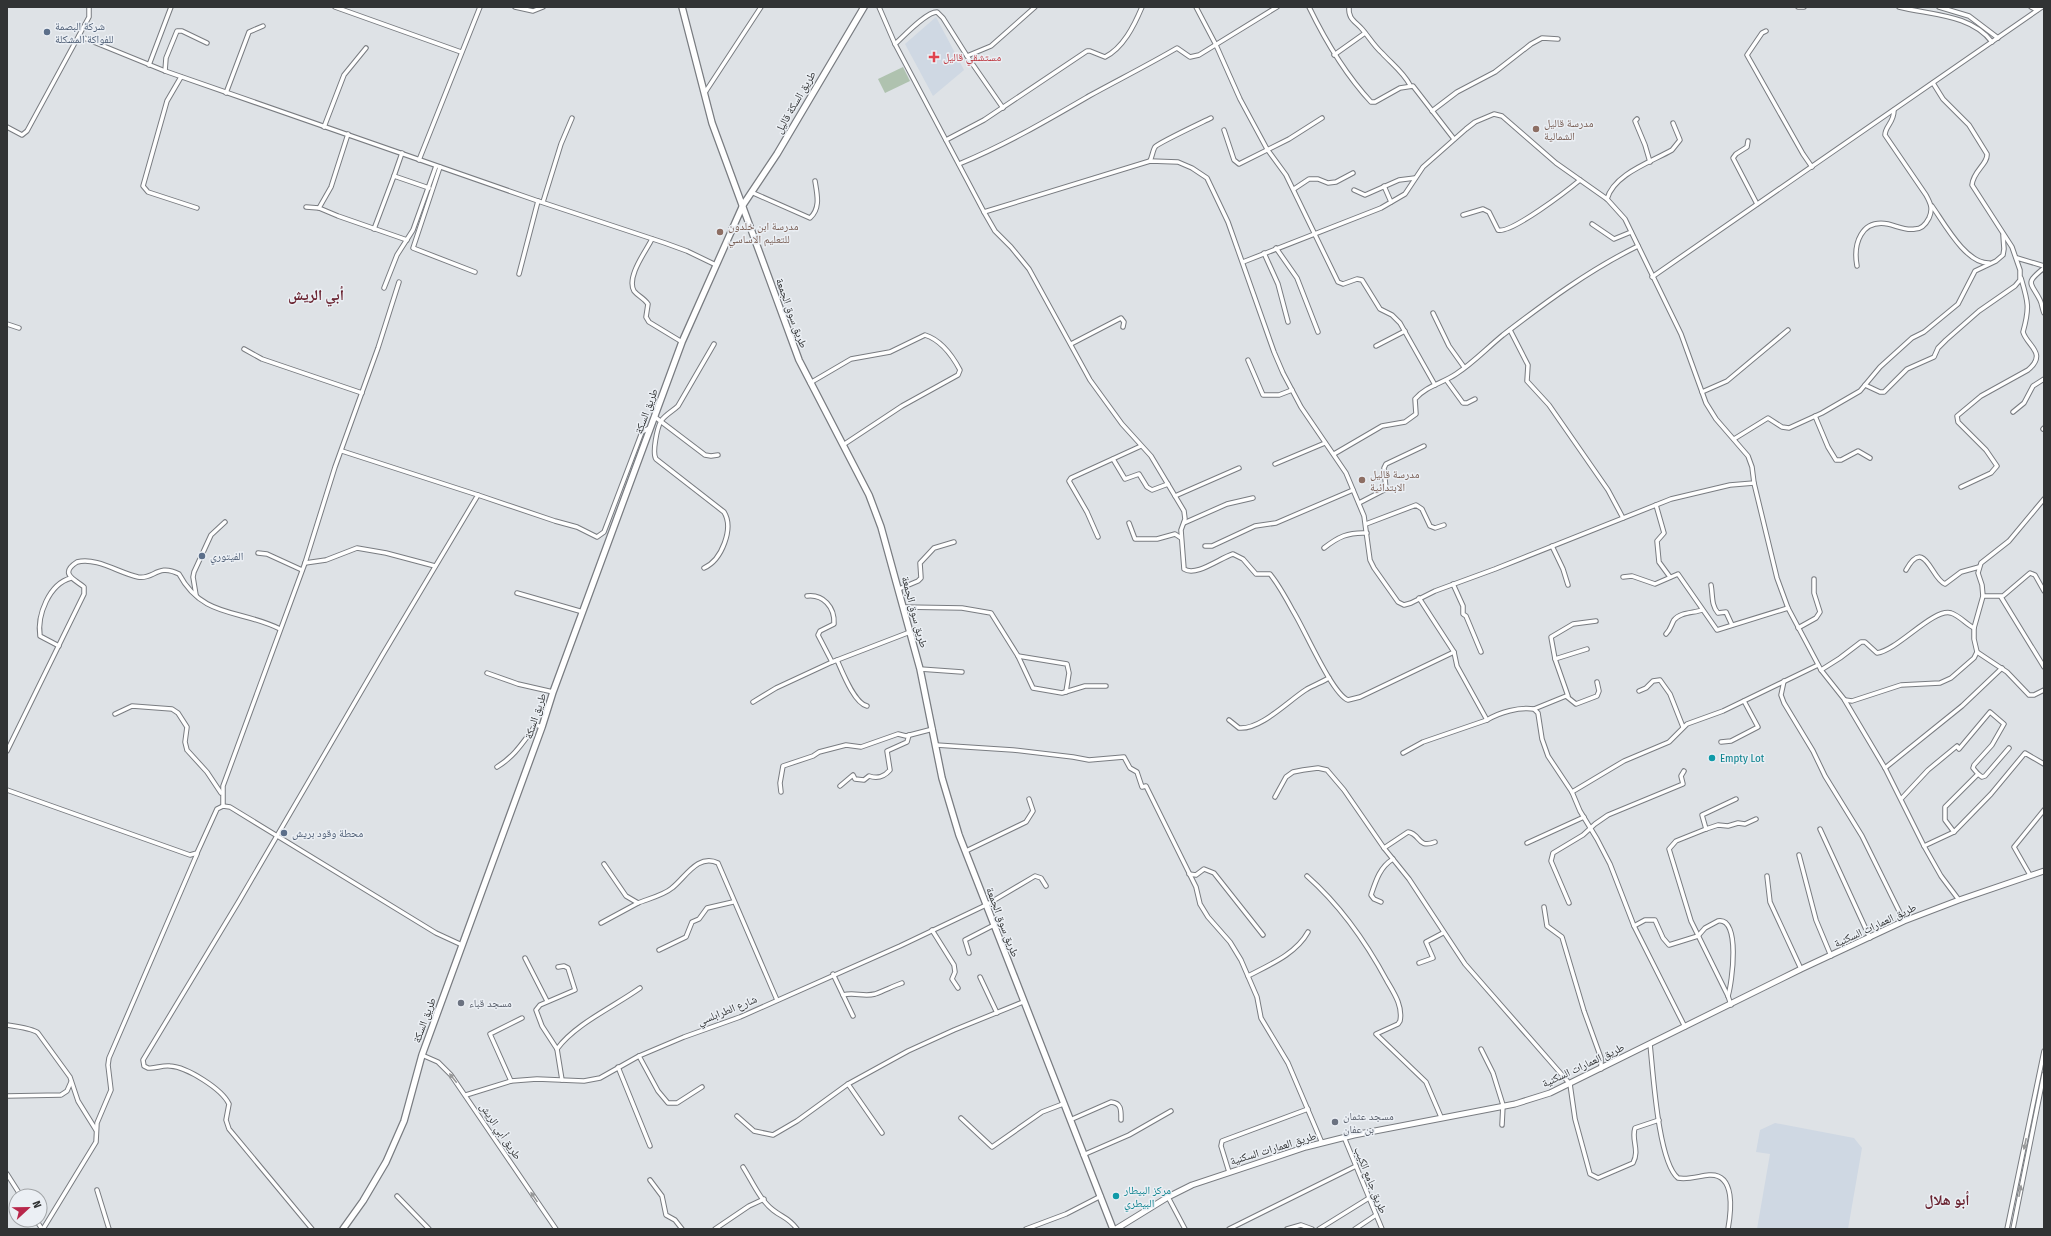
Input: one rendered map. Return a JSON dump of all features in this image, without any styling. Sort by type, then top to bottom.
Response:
[{"type":"main road","name":"طريق سوق الجمعة","points":[[682,7],[703,95],[722,155],[743,205],[799,360],[869,495],[881,527],[920,669],[944,784],[966,851],[1023,1002],[1083,1155],[1114,1229]]},
{"type":"main road","name":"طريق السكة قاليل","points":[[743,205],[776,154],[864,7]]},
{"type":"main road","name":"طريق السكة","points":[[343,1229],[363,1201],[386,1162],[404,1121],[422,1055],[542,727],[553,692],[682,342],[743,205]]},
{"type":"main road","name":"طريق العمارات السكنية","points":[[1114,1229],[1168,1197],[1192,1185],[1229,1172],[1344,1137],[1534,1098],[1570,1084],[1801,969],[1904,921],[1959,900],[2044,871]]},
{"type":"street","points":[[7,127],[22,135],[27,131],[89,17],[89,7]]},
{"type":"street","points":[[149,65],[171,7]]},
{"type":"street","points":[[335,7],[462,52]]},
{"type":"street","points":[[419,160],[480,7]]},
{"type":"street","points":[[515,7],[533,12],[543,7]]},
{"type":"street","points":[[703,95],[761,7]]},
{"type":"street","points":[[879,7],[895,44],[995,231],[1011,247],[1029,269],[1090,380],[1122,424],[1140,446],[1152,456],[1184,511],[1184,523],[1181,530],[1181,538],[1183,542],[1182,565],[1187,571],[1201,570],[1221,558],[1233,554],[1243,559],[1256,574],[1270,574],[1293,610],[1329,678],[1345,699],[1352,700],[1454,652]]},
{"type":"street","points":[[966,56],[991,46],[1035,7]]},
{"type":"street","points":[[946,140],[1004,108],[1086,51],[1090,51],[1105,57],[1116,52],[1136,22],[1142,7]]},
{"type":"street","points":[[1196,7],[1216,45],[1231,80],[1267,149],[1278,163],[1294,189],[1340,284],[1357,279],[1362,280],[1380,308],[1396,318],[1405,331],[1434,385]]},
{"type":"street","points":[[959,164],[996,149],[1177,48],[1190,58],[1199,56],[1277,7]]},
{"type":"street","points":[[1309,7],[1334,55],[1354,84],[1371,102],[1375,102],[1400,88],[1410,85]]},
{"type":"street","points":[[1349,7],[1351,18],[1381,53],[1403,74],[1410,85],[1416,88],[1454,139]]},
{"type":"street","points":[[1798,7],[1804,7]]},
{"type":"street","points":[[1899,7],[1936,13],[1965,23],[1983,31],[1992,42]]},
{"type":"street","points":[[1940,7],[1969,16],[1998,38]]},
{"type":"street","points":[[2031,7],[2037,10]]},
{"type":"street","points":[[1652,277],[1710,239],[1757,204],[2042,7]]},
{"type":"street","points":[[895,44],[927,16],[933,12],[937,12],[943,18],[966,56],[1004,108]]},
{"type":"street","points":[[226,93],[249,32],[263,26]]},
{"type":"street","points":[[165,72],[166,58],[177,31],[182,31],[207,43]]},
{"type":"street","points":[[1766,31],[1762,33],[1747,55],[1803,154],[1812,167]]},
{"type":"street","points":[[1334,55],[1365,33]]},
{"type":"street","points":[[79,36],[165,72],[687,251],[716,265]]},
{"type":"street","points":[[1432,111],[1457,92],[1495,72],[1531,44],[1542,38],[1558,39]]},
{"type":"street","points":[[324,127],[344,76],[366,48]]},
{"type":"street","points":[[181,77],[167,101],[143,186],[148,192],[197,208]]},
{"type":"street","points":[[1933,83],[1943,99],[1970,125],[1987,154],[1987,159],[1974,176],[1972,185],[2003,233],[2016,258],[2028,305],[2028,315],[2023,332],[2036,351],[2033,365],[2028,370],[1981,396],[1957,416],[1958,422],[1986,450],[1997,466],[1991,473],[1961,487]]},
{"type":"street","points":[[1894,110],[1892,122],[1886,129],[1886,137],[1931,205],[1964,249],[1976,261],[1991,263]]},
{"type":"street","points":[[1243,262],[1364,215],[1406,194],[1415,178],[1430,160],[1454,139],[1483,118],[1494,114],[1502,116],[1545,154],[1607,199],[1622,214],[1638,246],[1687,347],[1702,392],[1712,413],[1750,462],[1777,578],[1788,608],[1798,628],[1821,670],[1844,699],[1886,768],[1902,798],[1924,846],[1941,876],[1959,900]]},
{"type":"street","points":[[542,202],[561,144],[572,118]]},
{"type":"street","points":[[1150,161],[1154,148],[1159,143],[1181,134],[1210,118]]},
{"type":"street","points":[[1224,130],[1234,160],[1238,164],[1289,138],[1322,118]]},
{"type":"street","points":[[1636,119],[1635,121],[1645,144],[1650,162]]},
{"type":"street","points":[[1607,199],[1608,192],[1617,181],[1672,150],[1679,143],[1673,123]]},
{"type":"street","points":[[319,208],[331,187],[348,134]]},
{"type":"street","points":[[1748,141],[1747,147],[1736,154],[1733,159],[1757,204]]},
{"type":"street","points":[[374,229],[402,153]]},
{"type":"street","points":[[984,212],[1150,161],[1178,162],[1192,168],[1207,178],[1228,222],[1274,352],[1292,390],[1325,443],[1346,473],[1366,524],[1370,560],[1393,597],[1404,605],[1453,584],[1656,505],[1685,495],[1716,488],[1754,483]]},
{"type":"street","points":[[384,288],[397,255],[415,226],[438,166]]},
{"type":"street","points":[[438,166],[413,248],[476,272]]},
{"type":"street","points":[[1294,189],[1310,179],[1318,179],[1328,183],[1336,182],[1353,173]]},
{"type":"street","points":[[394,176],[429,188]]},
{"type":"street","points":[[1354,190],[1365,195],[1384,186],[1407,178],[1415,178]]},
{"type":"street","points":[[1463,215],[1483,209],[1489,212],[1498,230],[1502,231],[1520,223],[1566,192],[1580,180]]},
{"type":"street","points":[[751,192],[810,218],[816,212],[818,204],[815,181]]},
{"type":"street","points":[[1384,186],[1391,202]]},
{"type":"street","points":[[520,274],[538,201]]},
{"type":"street","points":[[1857,266],[1856,245],[1860,234],[1867,227],[1881,223],[1908,229],[1920,228],[1928,220],[1931,205]]},
{"type":"street","points":[[306,207],[319,208],[407,240]]},
{"type":"street","points":[[1592,224],[1614,239],[1631,232]]},
{"type":"street","points":[[1734,440],[1768,418],[1784,429],[1815,416],[1851,397],[1865,386],[1880,367],[1912,338],[1924,332],[1958,304],[1974,272],[1998,259],[2003,254],[2003,233]]},
{"type":"street","points":[[652,239],[635,270],[633,288],[648,304],[646,317],[649,322],[682,342]]},
{"type":"street","points":[[1334,454],[1382,426],[1405,422],[1412,418],[1416,414],[1415,399],[1434,385],[1446,381],[1510,330],[1586,275],[1638,246]]},
{"type":"street","points":[[1276,248],[1298,278],[1318,332]]},
{"type":"street","points":[[1264,253],[1278,284],[1288,322]]},
{"type":"street","points":[[2016,258],[2044,267]]},
{"type":"street","points":[[2044,267],[2036,274],[2031,283],[2032,289],[2040,301],[2044,313]]},
{"type":"street","points":[[1865,386],[1880,392],[1884,392],[1907,369],[1932,359],[1943,343],[1979,311],[2015,286],[2020,276]]},
{"type":"street","points":[[221,793],[305,563],[400,282]]},
{"type":"street","points":[[1433,313],[1449,346],[1464,367]]},
{"type":"street","points":[[1071,344],[1121,318],[1124,322],[1123,326]]},
{"type":"street","points":[[7,324],[19,328]]},
{"type":"street","points":[[1510,330],[1528,365],[1527,381],[1549,405],[1608,490],[1623,518]]},
{"type":"street","points":[[1702,392],[1727,380],[1788,330]]},
{"type":"street","points":[[1376,346],[1405,331]]},
{"type":"street","points":[[810,383],[851,360],[890,352],[925,335],[933,338],[946,349],[956,364],[960,372],[958,375],[902,406],[843,445]]},
{"type":"street","points":[[704,568],[713,562],[723,545],[729,531],[727,517],[724,512],[656,459],[654,453],[661,422],[678,406],[714,344]]},
{"type":"street","points":[[244,349],[262,359],[362,393]]},
{"type":"street","points":[[1248,360],[1264,395],[1279,394],[1292,390]]},
{"type":"street","points":[[2013,412],[2024,403],[2033,386],[2044,379]]},
{"type":"street","points":[[1446,381],[1463,403],[1467,403],[1475,399]]},
{"type":"street","points":[[1815,416],[1836,460],[1842,460],[1858,451],[1870,458]]},
{"type":"street","points":[[655,417],[705,455],[718,455]]},
{"type":"street","points":[[342,451],[478,494],[545,518],[577,527],[597,537],[604,532],[641,435],[645,429],[652,426]]},
{"type":"street","points":[[1275,464],[1325,443]]},
{"type":"street","points":[[1098,537],[1087,512],[1069,481],[1140,446]]},
{"type":"street","points":[[1359,503],[1386,489],[1384,468],[1386,464],[1424,446]]},
{"type":"street","points":[[1113,459],[1125,479],[1139,474],[1147,487],[1152,490],[1168,484]]},
{"type":"street","points":[[1175,496],[1238,468]]},
{"type":"street","points":[[1205,546],[1212,546],[1256,526],[1276,523],[1353,490]]},
{"type":"street","points":[[312,1229],[230,1129],[226,1120],[229,1104],[225,1098],[211,1086],[184,1069],[166,1066],[150,1069],[143,1063],[146,1054],[240,901],[277,835],[478,494]]},
{"type":"street","points":[[1184,523],[1222,506],[1253,498]]},
{"type":"street","points":[[2044,499],[2009,540],[1981,563],[1978,573],[1982,585],[1983,596],[1974,628],[1974,639],[1977,652],[2002,668],[2031,696],[2044,690]]},
{"type":"street","points":[[1366,524],[1416,505],[1422,509],[1430,526],[1435,528],[1444,525]]},
{"type":"street","points":[[1656,505],[1664,533],[1657,541],[1658,558],[1670,577]]},
{"type":"street","points":[[196,596],[193,577],[194,572],[210,535],[225,522]]},
{"type":"street","points":[[1129,523],[1135,540],[1157,539],[1175,534],[1181,538]]},
{"type":"street","points":[[1324,548],[1339,537],[1350,533],[1367,533]]},
{"type":"street","points":[[899,589],[918,581],[921,578],[920,563],[934,548],[954,542]]},
{"type":"street","points":[[1552,546],[1563,569],[1568,586]]},
{"type":"street","points":[[305,563],[326,560],[357,548],[386,553],[435,566]]},
{"type":"street","points":[[258,553],[267,554],[302,570]]},
{"type":"street","points":[[1906,570],[1913,560],[1917,558],[1924,558],[1929,563],[1939,580],[1945,584],[1967,569],[1979,567]]},
{"type":"street","points":[[71,578],[71,567],[80,561],[96,563],[142,577],[164,569],[169,569],[179,574],[183,582],[196,596],[202,602],[213,608],[280,629]]},
{"type":"street","points":[[1983,596],[2002,597],[2030,573],[2035,575],[2044,590]]},
{"type":"street","points":[[1623,577],[1634,576],[1655,584],[1676,574],[1679,575],[1717,630],[1788,608]]},
{"type":"street","points":[[59,646],[41,637],[40,624],[45,605],[53,590],[62,582],[71,578]]},
{"type":"street","points":[[7,751],[85,592],[83,586],[71,578]]},
{"type":"street","points":[[1798,628],[1816,618],[1820,612],[1814,592],[1814,579]]},
{"type":"street","points":[[1453,584],[1463,606],[1463,614],[1466,616],[1481,652]]},
{"type":"street","points":[[1711,586],[1712,602],[1716,612],[1718,614],[1726,612],[1732,625]]},
{"type":"street","points":[[516,593],[583,612]]},
{"type":"street","points":[[807,596],[816,595],[823,598],[833,614],[834,624],[820,631],[818,635],[832,662]]},
{"type":"street","points":[[2002,597],[2044,667]]},
{"type":"street","points":[[1420,598],[1454,652],[1456,666],[1487,720]]},
{"type":"street","points":[[903,607],[962,608],[986,611],[994,617],[995,622],[1018,656],[1033,688],[1056,694],[1085,686],[1106,686]]},
{"type":"street","points":[[1666,634],[1671,629],[1674,620],[1679,616],[1702,610]]},
{"type":"street","points":[[1821,670],[1861,642],[1864,642],[1877,653],[1892,648],[1931,619],[1944,613],[1954,614],[1974,628]]},
{"type":"street","points":[[1596,621],[1573,624],[1552,636],[1555,659],[1568,696],[1576,704],[1597,696],[1600,691],[1597,682]]},
{"type":"street","points":[[753,702],[776,688],[832,662],[910,632]]},
{"type":"street","points":[[1555,659],[1587,649]]},
{"type":"street","points":[[1844,699],[1852,701],[1900,685],[1940,683],[1951,678],[1968,664],[1977,652]]},
{"type":"street","points":[[1018,656],[1067,664],[1069,673],[1066,692]]},
{"type":"street","points":[[837,660],[854,694],[860,702],[867,706]]},
{"type":"street","points":[[1572,792],[1624,761],[1669,742],[1683,727],[1744,701],[1818,665]]},
{"type":"street","points":[[1886,768],[1962,706],[2002,668]]},
{"type":"street","points":[[920,669],[962,672]]},
{"type":"street","points":[[487,673],[518,684],[553,692]]},
{"type":"street","points":[[1229,720],[1239,728],[1254,725],[1273,714],[1306,690],[1329,678]]},
{"type":"street","points":[[1639,691],[1646,688],[1653,681],[1660,680],[1670,694],[1683,727]]},
{"type":"street","points":[[1784,681],[1781,694],[1784,703],[1813,751],[1823,774],[1862,836],[1904,921]]},
{"type":"street","points":[[1403,753],[1423,742],[1487,720],[1495,715],[1513,710],[1527,708],[1534,709],[1568,696]]},
{"type":"street","points":[[1721,742],[1731,741],[1758,727],[1744,701]]},
{"type":"street","points":[[115,714],[132,706],[172,709],[178,714],[187,727],[185,742],[187,750],[207,772],[221,793],[223,806]]},
{"type":"street","points":[[1534,709],[1538,713],[1542,738],[1548,756],[1572,792],[1610,864],[1634,926],[1685,1027]]},
{"type":"street","points":[[1902,798],[1934,765],[1957,746],[1958,749],[1990,712],[2004,724],[1992,745],[1973,768],[1982,777],[1985,776],[2008,748]]},
{"type":"street","points":[[497,767],[513,756],[519,745],[536,725],[542,727]]},
{"type":"street","points":[[781,792],[780,783],[783,766],[814,756],[819,752],[846,745],[861,747],[898,734],[903,736],[933,729]]},
{"type":"street","points":[[840,786],[853,775],[855,779],[864,780],[869,776],[875,778],[886,776],[890,770],[887,751],[907,742],[910,734]]},
{"type":"street","points":[[936,745],[1035,753],[1089,760],[1124,757],[1130,768],[1137,772],[1142,787],[1146,786],[1197,891],[1200,904],[1208,917],[1234,947],[1257,997],[1261,1018],[1288,1063],[1322,1143]]},
{"type":"street","points":[[1924,846],[1954,832],[1991,794],[2025,753],[2044,764]]},
{"type":"street","points":[[1275,797],[1286,777],[1293,772],[1318,768],[1327,770],[1356,805],[1384,848],[1409,879],[1443,933],[1465,964],[1570,1084],[1575,1119],[1590,1174],[1598,1178],[1633,1162],[1637,1150],[1633,1133],[1635,1128],[1659,1120]]},
{"type":"street","points":[[1569,903],[1550,858],[1553,853],[1591,829],[1595,824],[1608,815],[1682,785],[1684,782],[1681,774],[1684,771]]},
{"type":"street","points":[[1954,832],[1945,820],[1944,807],[1978,774]]},
{"type":"street","points":[[7,790],[188,855],[197,853]]},
{"type":"street","points":[[966,851],[1026,822],[1033,811],[1029,799]]},
{"type":"street","points":[[1706,829],[1701,816],[1736,799]]},
{"type":"street","points":[[42,1229],[94,1145],[98,1120],[111,1090],[108,1064],[109,1058],[197,853],[216,812],[223,806],[230,807],[277,835],[436,933],[462,945]]},
{"type":"street","points":[[2030,875],[2014,847],[2044,810]]},
{"type":"street","points":[[1527,844],[1584,817]]},
{"type":"street","points":[[1731,1005],[1691,921],[1668,849],[1676,841],[1706,829],[1718,825],[1724,827],[1738,823],[1745,824],[1756,819]]},
{"type":"street","points":[[1820,828],[1870,938]]},
{"type":"street","points":[[1384,848],[1408,832],[1412,833],[1423,844],[1428,845],[1436,842]]},
{"type":"street","points":[[1798,855],[1816,920],[1831,956]]},
{"type":"street","points":[[1381,902],[1374,899],[1372,895],[1378,874],[1386,863],[1393,859]]},
{"type":"street","points":[[601,923],[638,902],[671,889],[693,867],[708,860],[718,863],[733,902],[777,1000]]},
{"type":"street","points":[[604,864],[626,896],[638,902]]},
{"type":"street","points":[[1189,874],[1196,875],[1204,869],[1214,873],[1263,935]]},
{"type":"street","name":"شارع الطرابلسي","points":[[466,1095],[511,1081],[584,1081],[600,1078],[639,1056],[684,1037],[740,1017],[833,974],[900,946],[986,904],[1035,876],[1041,878],[1046,886]]},
{"type":"street","points":[[1307,876],[1321,889],[1352,924],[1380,967],[1396,996],[1400,1021],[1398,1024],[1376,1034],[1426,1082],[1441,1117]]},
{"type":"street","points":[[1767,876],[1770,902],[1801,969]]},
{"type":"street","points":[[659,950],[686,937],[692,922],[699,919],[707,908],[733,902]]},
{"type":"street","points":[[1544,907],[1547,926],[1562,937],[1574,982],[1601,1058],[1601,1069]]},
{"type":"street","points":[[1634,926],[1650,918],[1655,920],[1663,938],[1669,945],[1698,936],[1705,928],[1720,920],[1726,923],[1730,928],[1733,947],[1731,982],[1728,996]]},
{"type":"street","points":[[969,953],[964,940],[994,925]]},
{"type":"street","points":[[932,930],[954,966],[955,972],[952,979],[958,988]]},
{"type":"street","points":[[1248,976],[1285,956],[1298,946],[1308,932]]},
{"type":"street","points":[[1419,963],[1433,958],[1426,942],[1443,933]]},
{"type":"street","points":[[525,958],[548,1001]]},
{"type":"street","points":[[558,967],[564,966],[568,968],[575,990],[537,1006],[536,1010],[542,1026],[557,1049],[562,1080]]},
{"type":"street","points":[[833,974],[853,1016]]},
{"type":"street","points":[[980,977],[997,1013]]},
{"type":"street","points":[[843,995],[853,992],[866,995],[875,994],[902,982]]},
{"type":"street","points":[[557,1049],[588,1021],[640,988]]},
{"type":"street","points":[[737,1116],[754,1130],[773,1135],[797,1121],[848,1084],[923,1043],[1023,1002]]},
{"type":"street","points":[[511,1081],[490,1034],[522,1018]]},
{"type":"street","points":[[7,1025],[36,1031],[66,1072],[82,1108],[92,1121],[97,1132]]},
{"type":"street","points":[[1650,1044],[1659,1120],[1667,1159],[1674,1174],[1682,1178],[1718,1175],[1724,1179],[1730,1197],[1728,1229]]},
{"type":"street","points":[[1481,1048],[1493,1073],[1504,1105],[1502,1125]]},
{"type":"street","points":[[2007,1229],[2044,1051]]},
{"type":"street","name":"طريق أبي الريش","points":[[422,1055],[443,1066],[466,1095],[556,1229]]},
{"type":"street","points":[[639,1056],[658,1091],[668,1103],[677,1103],[702,1087]]},
{"type":"street","points":[[618,1067],[650,1146]]},
{"type":"street","points":[[2012,1229],[2044,1074]]},
{"type":"street","points":[[7,1096],[61,1095],[67,1091],[71,1082]]},
{"type":"street","points":[[848,1084],[882,1133]]},
{"type":"street","points":[[1070,1120],[1111,1102],[1120,1107],[1121,1120]]},
{"type":"street","points":[[961,1118],[992,1147],[1042,1112],[1063,1104]]},
{"type":"street","points":[[1229,1172],[1221,1146],[1222,1141],[1308,1109]]},
{"type":"street","points":[[1083,1155],[1129,1135],[1171,1111]]},
{"type":"street","name":"طريق جامع الكيب","points":[[1344,1137],[1382,1229]]},
{"type":"street","points":[[1229,1229],[1356,1166]]},
{"type":"street","points":[[743,1167],[773,1210],[789,1218],[798,1229]]},
{"type":"street","points":[[7,1174],[16,1188]]},
{"type":"street","points":[[650,1180],[662,1196],[666,1215],[675,1220],[682,1229]]},
{"type":"street","points":[[97,1190],[109,1229]]},
{"type":"street","points":[[396,1196],[429,1229]]},
{"type":"street","points":[[1026,1229],[1066,1214],[1101,1196]]},
{"type":"street","points":[[1168,1197],[1186,1229]]},
{"type":"street","points":[[1319,1229],[1369,1198]]},
{"type":"street","points":[[715,1229],[749,1206],[764,1199]]},
{"type":"street","points":[[1355,1229],[1376,1215]]},
{"type":"street","points":[[1287,1229],[1301,1225],[1312,1229]]},
{"type":"shaded area","name":"مستشقي قاليل","points":[[936,17],[964,70],[933,96],[905,44]]},
{"type":"shaded area","points":[[1775,1123],[1854,1138],[1862,1148],[1848,1229],[1757,1229],[1770,1154],[1756,1152],[1760,1130]]},
{"type":"green space","points":[[903,67],[910,81],[885,93],[878,79]]},
{"type":"place","name":"شركة البصمة للفواكة المشكلة","points":[[47,32]]},
{"type":"place","name":"مستشقي قاليل","points":[[934,57]]},
{"type":"place","name":"مدرسة قاليل الشمالية","points":[[1536,129]]},
{"type":"place","name":"مدرسة ابن خلدون للتعليم الاساسي","points":[[720,232]]},
{"type":"place","name":"مدرسة قاليل الابتدائية","points":[[1362,480]]},
{"type":"place","name":"الفيتوري","points":[[202,556]]},
{"type":"place","name":"Empty Lot","points":[[1712,758]]},
{"type":"place","name":"محطة وقود بريش","points":[[284,833]]},
{"type":"place","name":"مسجد قباء","points":[[461,1003]]},
{"type":"place","name":"مسجد عثمان بن عفان","points":[[1335,1122]]},
{"type":"place","name":"مركز البيطار البيطري","points":[[1116,1196]]},
{"type":"district","name":"أبي الريش","points":[[316,295]]},
{"type":"district","name":"أبو هلال","points":[[1947,1200]]}]
